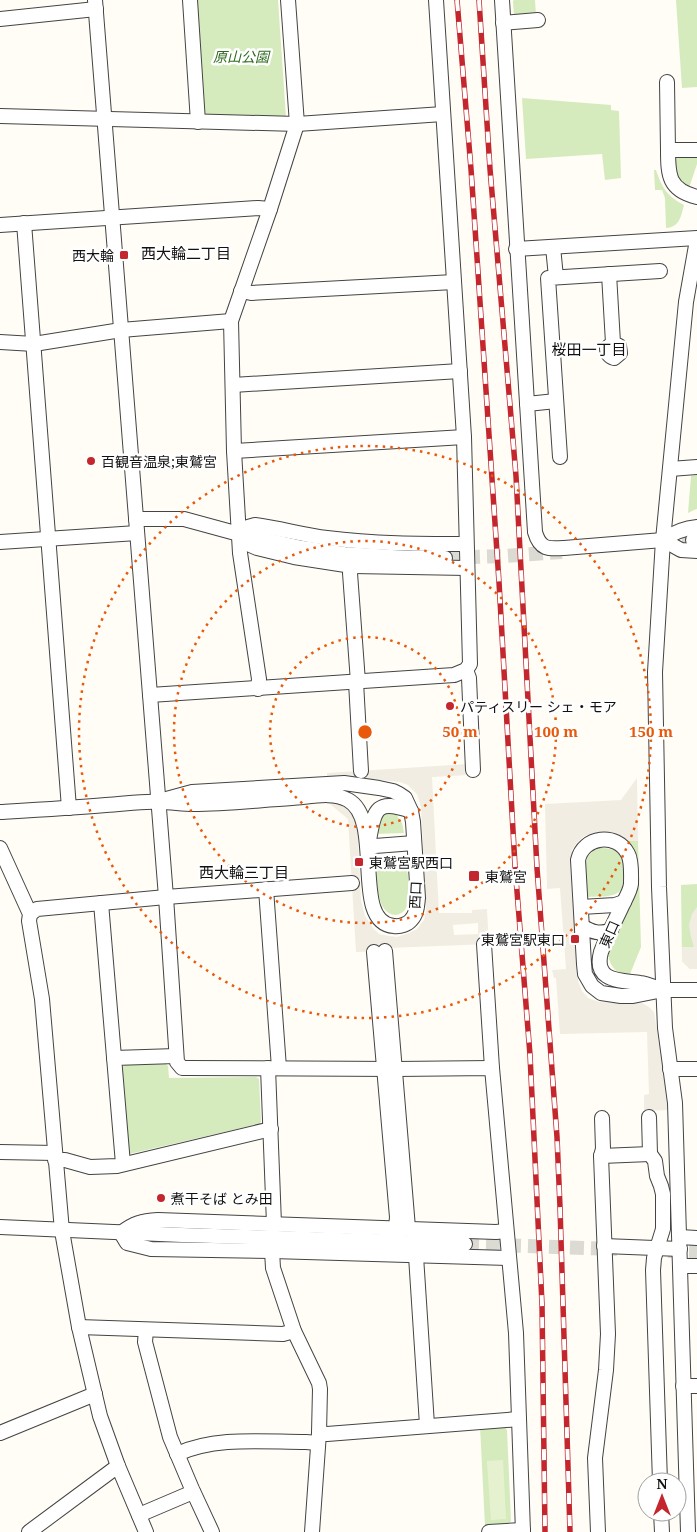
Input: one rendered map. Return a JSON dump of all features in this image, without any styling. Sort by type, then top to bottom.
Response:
[{"type":"street","points":[[190,0],[198,122]]},
{"type":"street","points":[[258,689],[259,679],[238,534],[231,321],[270,210],[297,124],[288,0]]},
{"type":"street","points":[[150,695],[454,675],[466,670],[470,664],[464,437],[436,0]]},
{"type":"street","points":[[502,0],[516,249],[536,539],[549,549],[662,540],[680,530],[696,539],[681,550],[662,540]]},
{"type":"street","points":[[0,20],[96,5],[159,802],[176,1056],[179,1065],[186,1068],[492,1068]]},
{"type":"street","points":[[503,23],[538,20]]},
{"type":"street","points":[[667,82],[669,176],[675,186],[686,194],[697,197]]},
{"type":"street","points":[[0,116],[297,124],[443,114]]},
{"type":"street","points":[[668,150],[697,150]]},
{"type":"street","points":[[0,225],[258,208],[270,210]]},
{"type":"street","points":[[24,223],[69,808]]},
{"type":"street","points":[[516,249],[697,239],[691,311],[662,540],[655,686],[663,990],[665,1028],[675,1103],[683,1386],[691,1460],[688,1532]]},
{"type":"street","points":[[553,247],[556,277]]},
{"type":"street","points":[[560,456],[548,278],[660,271]]},
{"type":"street","points":[[609,274],[613,343]]},
{"type":"street","points":[[241,291],[251,293],[454,282]]},
{"type":"street","points":[[0,342],[34,344],[121,330],[231,321]]},
{"type":"street","points":[[233,385],[460,371]]},
{"type":"street","points":[[527,404],[556,401]]},
{"type":"street","points":[[234,451],[464,437]]},
{"type":"street","points":[[670,469],[697,467]]},
{"type":"street","points":[[0,542],[48,538],[184,519],[238,534],[302,548],[344,554],[446,558]]},
{"type":"street","points":[[238,534],[248,527],[255,525],[358,542],[404,545],[466,544]]},
{"type":"street","points":[[238,534],[248,544],[257,548],[294,557],[352,566],[467,568]]},
{"type":"street","points":[[352,566],[350,573],[361,771]]},
{"type":"street","points":[[466,670],[469,678],[473,770]]},
{"type":"street","points":[[0,812],[159,802],[192,792],[344,784],[379,788],[399,794],[408,803],[411,811]]},
{"type":"street","name":"西口","points":[[159,802],[193,804],[340,796],[352,801],[361,814],[368,849],[372,904],[381,921],[394,926],[410,922],[417,908],[418,898],[411,811]]},
{"type":"street","points":[[368,849],[377,810],[382,806],[391,805],[411,811]]},
{"type":"street","name":"東口","points":[[599,840],[610,841],[620,845],[629,855],[630,887],[599,963],[610,979],[641,983],[663,990],[633,996],[609,995],[596,990],[588,982],[585,974],[578,860],[580,853],[586,845],[599,840]]},
{"type":"street","points":[[368,849],[375,846],[414,843]]},
{"type":"street","points":[[0,848],[30,914],[29,921],[42,999],[62,1231],[79,1328],[100,1416],[118,1466],[146,1532]]},
{"type":"street","points":[[30,914],[37,909],[352,883]]},
{"type":"street","points":[[266,889],[274,1068],[271,1129],[274,1224]]},
{"type":"street","points":[[581,907],[614,905],[624,902]]},
{"type":"street","points":[[101,903],[123,1164]]},
{"type":"street","points":[[582,926],[601,933],[611,930]]},
{"type":"street","points":[[484,944],[492,1068],[516,1333],[523,1531],[489,1532]]},
{"type":"street","points":[[380,951],[390,1069],[396,1207],[402,1228]]},
{"type":"street","points":[[663,990],[697,990]]},
{"type":"street","points":[[114,1058],[176,1056]]},
{"type":"street","points":[[670,1069],[697,1069]]},
{"type":"street","points":[[650,1117],[650,1154],[655,1161],[657,1176],[663,1194],[663,1229],[653,1270],[660,1472]]},
{"type":"street","points":[[598,1532],[595,1458],[606,1370],[608,1334],[601,1156],[603,1148],[602,1118]]},
{"type":"street","points":[[0,1152],[55,1156],[90,1167],[100,1168],[271,1129]]},
{"type":"street","points":[[601,1156],[650,1154]]},
{"type":"street","points":[[121,1233],[132,1225],[144,1221],[158,1220],[506,1231]]},
{"type":"street","points":[[0,1227],[62,1231],[465,1244]]},
{"type":"street","points":[[121,1233],[127,1243],[151,1249],[508,1258]]},
{"type":"street","points":[[604,1246],[657,1248],[697,1238]]},
{"type":"street","points":[[272,1251],[273,1268],[294,1332],[319,1383],[320,1389],[312,1532]]},
{"type":"street","points":[[416,1256],[426,1425]]},
{"type":"street","points":[[680,1266],[697,1266]]},
{"type":"street","points":[[79,1328],[283,1334],[294,1332]]},
{"type":"street","points":[[146,1330],[145,1342],[170,1437],[212,1532]]},
{"type":"street","points":[[683,1386],[697,1386]]},
{"type":"street","points":[[0,1433],[95,1394]]},
{"type":"street","points":[[177,1454],[204,1445],[235,1442],[306,1442],[326,1434],[519,1418]]},
{"type":"street","points":[[29,1532],[118,1466]]},
{"type":"street","points":[[139,1516],[193,1492]]},
{"type":"green space","name":"原山公園","points":[[196,0],[278,0],[286,118],[208,117],[203,113]]},
{"type":"green space","points":[[514,0],[535,0],[536,15],[514,16]]},
{"type":"green space","points":[[676,0],[697,0],[697,87],[682,88]]},
{"type":"green space","points":[[522,98],[611,105],[611,110],[619,111],[621,178],[605,180],[602,154],[526,159]]},
{"type":"green space","points":[[673,155],[697,156],[697,164],[689,188],[677,180]]},
{"type":"green space","points":[[654,170],[656,170],[666,191],[684,205],[679,220],[671,227],[666,228],[665,198],[662,190],[655,190]]},
{"type":"green space","points":[[697,475],[697,509],[688,513],[691,476]]},
{"type":"green space","points":[[394,811],[402,823],[404,833],[375,834],[380,813]]},
{"type":"green space","points":[[628,841],[638,841],[641,947],[630,974],[621,973],[615,969],[608,955],[637,890],[636,854]]},
{"type":"green space","points":[[600,848],[611,849],[621,857],[623,885],[616,894],[587,897],[586,862],[593,851]]},
{"type":"green space","points":[[382,855],[403,855],[406,857],[409,900],[408,905],[399,914],[391,914],[381,903],[377,873],[379,859]]},
{"type":"green space","points":[[697,884],[697,969],[690,969],[682,961],[681,885]]},
{"type":"green space","points":[[163,1061],[168,1066],[169,1078],[256,1077],[259,1079],[261,1122],[129,1154],[121,1069],[126,1063]]},
{"type":"green space","points":[[503,1425],[507,1430],[511,1521],[507,1525],[485,1526],[480,1426]]},
{"type":"green space","points":[[503,1460],[506,1519],[491,1520],[487,1461]]},
{"type":"shaded area","points":[[468,764],[468,775],[432,777],[439,913],[472,913],[472,910],[487,909],[489,944],[388,948],[388,951],[356,952],[348,819],[330,804],[329,799],[340,800],[357,817],[361,900],[365,916],[379,934],[397,937],[417,929],[424,920],[426,911],[421,807],[417,794],[408,785],[400,782],[372,779],[327,779],[327,773]],"holes":[[[478,923],[478,934],[454,935],[453,925]]]},
{"type":"shaded area","points":[[637,778],[638,841],[628,841],[621,836],[608,832],[594,833],[584,836],[572,850],[570,862],[578,981],[582,991],[588,998],[599,1002],[642,1003],[654,1012],[667,1091],[668,1110],[644,1111],[644,1095],[649,1094],[647,1032],[560,1034],[556,978],[554,978],[552,970],[566,969],[560,888],[547,889],[545,804],[621,800]]},
{"type":"shaded area","points":[[697,907],[697,969],[690,969],[682,961],[682,947],[694,947],[689,925],[692,914]]},
{"type":"tunnel","points":[[661,543],[693,540]]},
{"type":"tunnel","points":[[445,558],[562,552]]},
{"type":"tunnel","points":[[465,1244],[617,1249]]},
{"type":"tunnel","points":[[668,1251],[697,1252]]},
{"type":"railway","points":[[457,0],[471,169],[499,582],[515,866],[530,1055],[542,1304],[545,1532]]},
{"type":"railway","points":[[479,0],[490,169],[516,476],[537,868],[557,1137],[570,1532]]},
{"type":"place","name":"西大輪","points":[[124,255]]},
{"type":"place","name":"百観音温泉;東鷲宮","points":[[91,461]]},
{"type":"place","name":"パティスリー シェ・モア","points":[[450,706]]},
{"type":"place","name":"東鷲宮駅西口","points":[[359,862]]},
{"type":"place","name":"東鷲宮","points":[[474,876]]},
{"type":"place","name":"東鷲宮駅東口","points":[[575,939]]},
{"type":"place","name":"煮干そば とみ田","points":[[161,1198]]},
{"type":"district","name":"西大輪二丁目","points":[[186,253]]},
{"type":"district","name":"桜田一丁目","points":[[589,349]]},
{"type":"district","name":"西大輪三丁目","points":[[244,872]]}]
